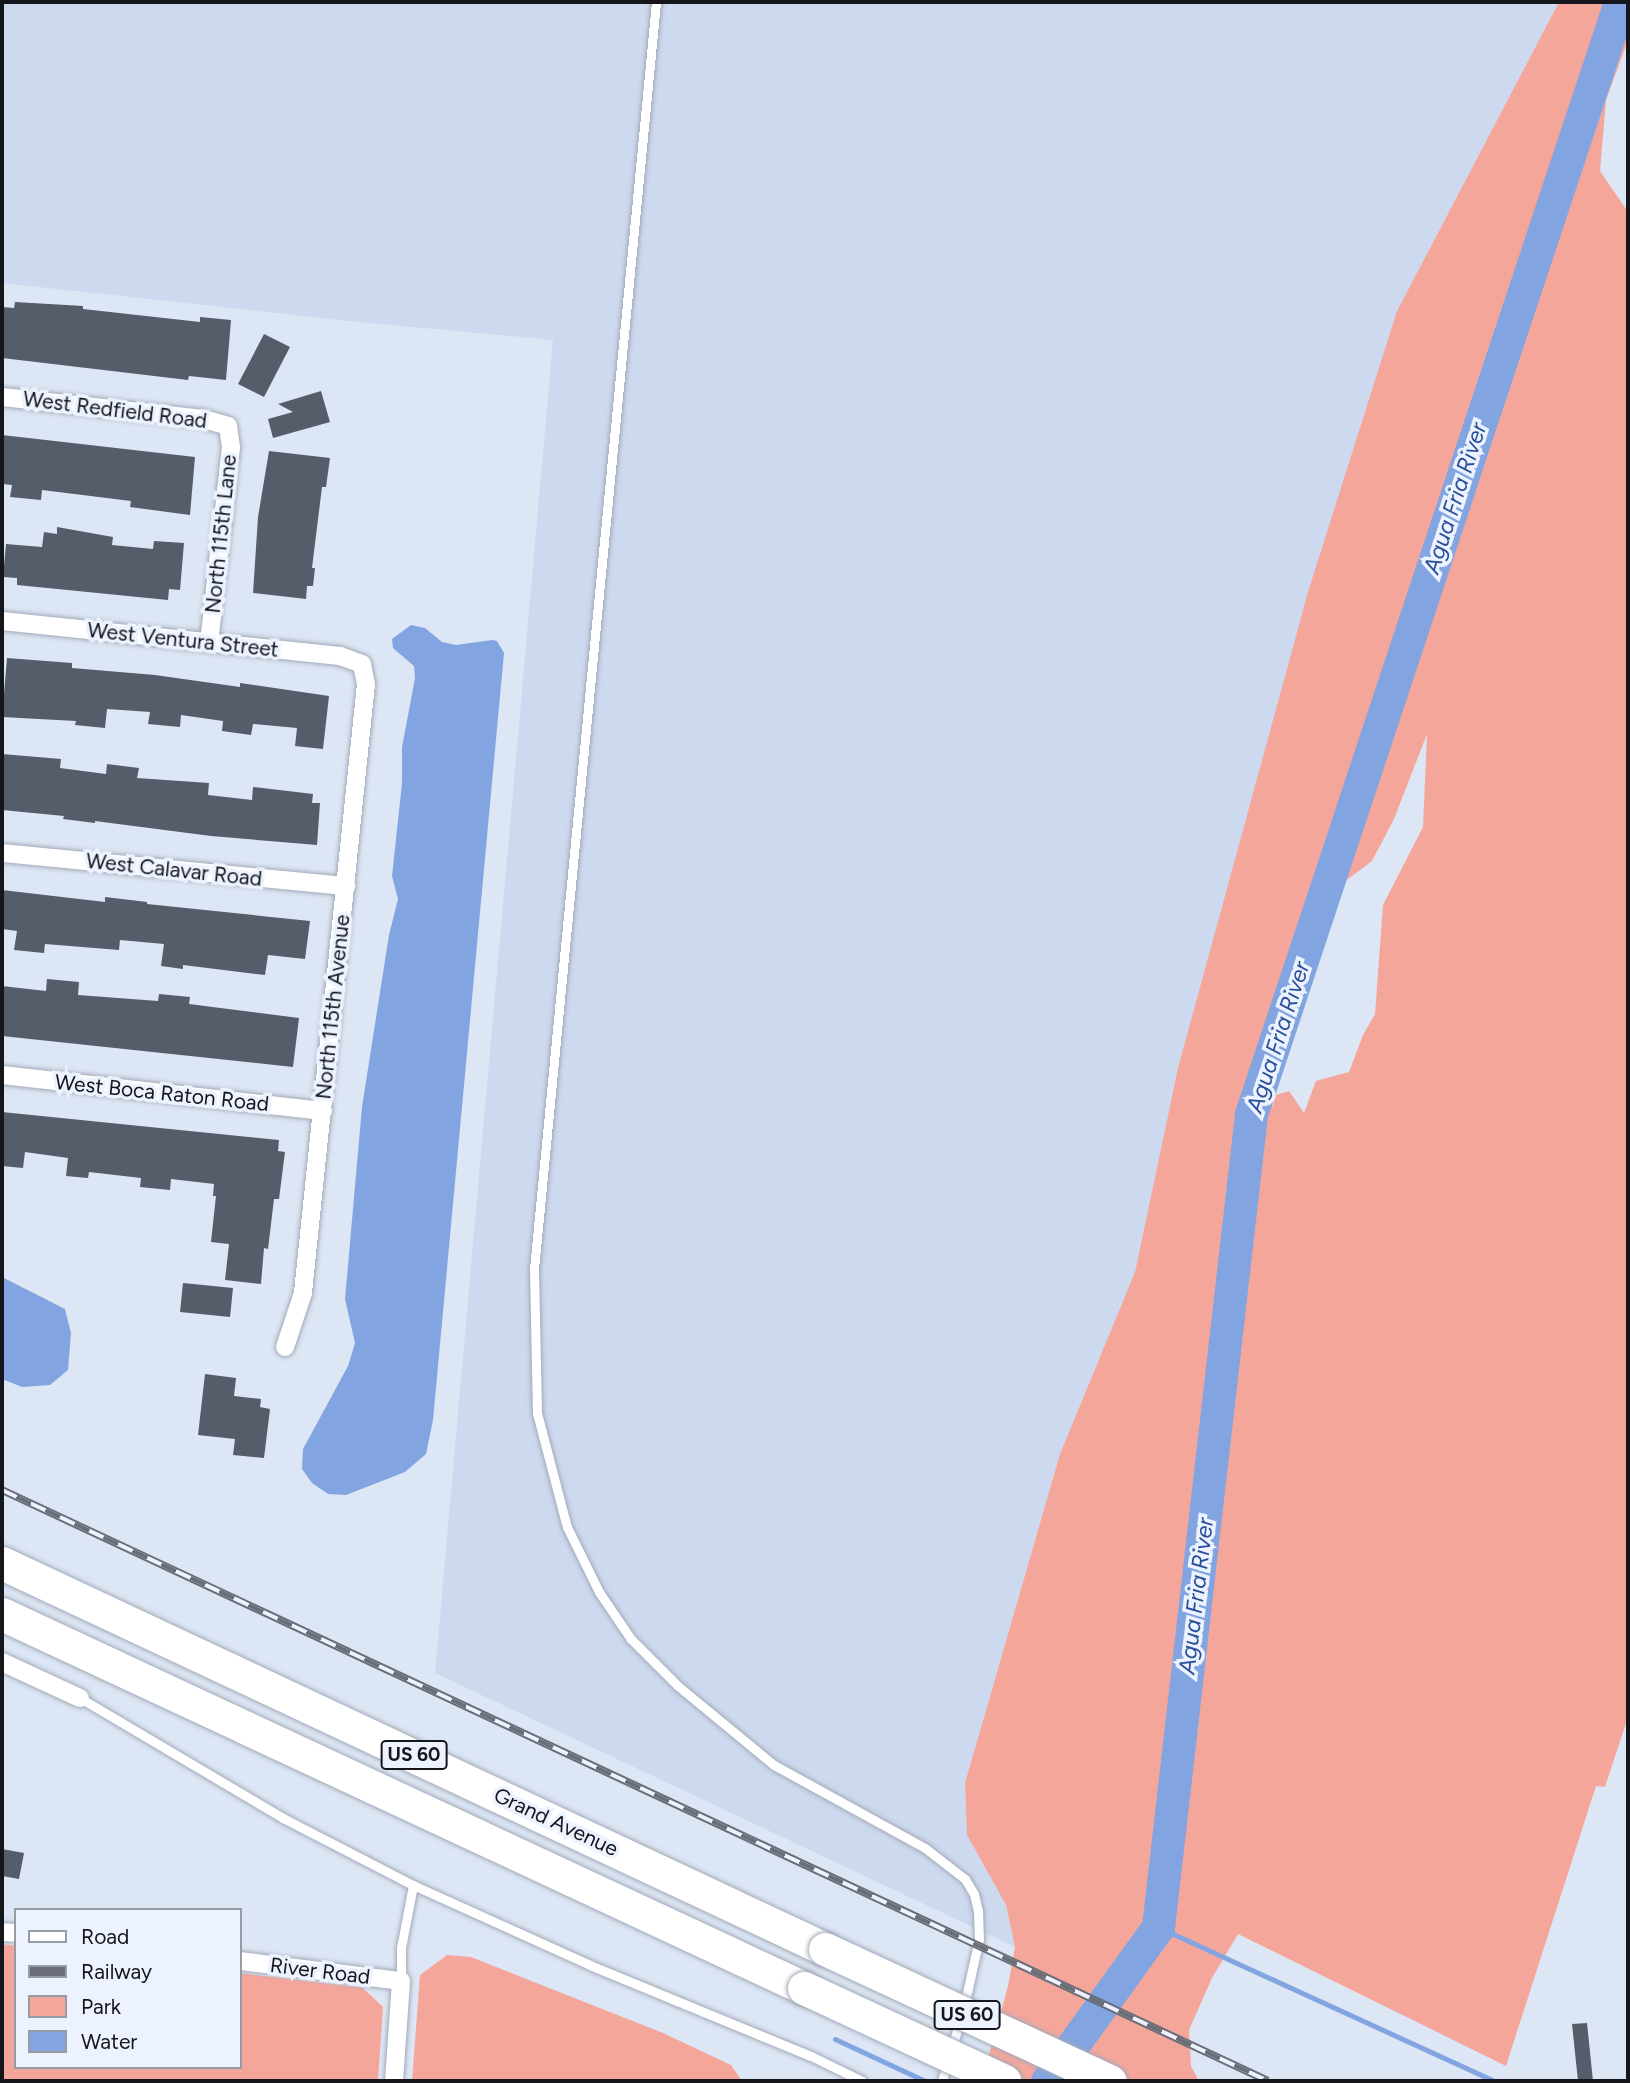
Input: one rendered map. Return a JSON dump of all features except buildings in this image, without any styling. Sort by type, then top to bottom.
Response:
[{"type":"highway","name":"Grand Avenue","points":[[2,1563],[1110,2081]]},
{"type":"highway","name":"US 60","points":[[2,1614],[1003,2081]]},
{"type":"street","name":"West Redfield Road","points":[[2,397],[204,418],[228,425]]},
{"type":"street","name":"North 115th Lane","points":[[209,643],[231,447],[228,425]]},
{"type":"street","name":"West Ventura Street","points":[[2,621],[340,656],[362,664]]},
{"type":"street","name":"North 115th Avenue","points":[[285,1348],[303,1293],[366,684],[362,664]]},
{"type":"street","name":"West Calavar Road","points":[[2,853],[346,886]]},
{"type":"street","name":"West Boca Raton Road","points":[[2,1075],[323,1111]]},
{"type":"street","points":[[2,1662],[80,1698]]},
{"type":"street","name":"River Road","points":[[242,1961],[401,1981]]},
{"type":"street","points":[[394,2081],[401,1981]]},
{"type":"lane","points":[[656,2],[534,1270],[537,1413],[567,1527],[599,1591],[631,1639],[678,1686],[774,1765],[925,1847],[965,1879],[974,1894],[979,1939],[969,1987],[942,2081]]},
{"type":"lane","points":[[80,1698],[283,1818],[413,1885],[584,1963],[811,2056],[862,2081]]},
{"type":"lane","points":[[401,1981],[401,1948],[413,1885]]},
{"type":"shaded area","points":[[2,2],[1559,2],[1397,311],[1178,1068],[1135,1272],[1060,1454],[965,1783],[967,1835],[1006,1905],[1015,1947],[435,1673],[553,340],[358,322],[2,283]]},
{"type":"green space","points":[[1559,2],[1628,2],[1628,40],[1606,100],[1600,171],[1628,212],[1628,1717],[1605,1787],[1596,1786],[1506,2066],[1238,1934],[1212,1978],[1189,2030],[1191,2066],[1199,2081],[975,2081],[987,2062],[1008,1986],[1015,1947],[1006,1905],[967,1835],[965,1783],[1060,1454],[1135,1272],[1178,1068],[1308,592],[1397,311]],"holes":[[[1427,734],[1423,827],[1383,905],[1375,1014],[1363,1035],[1349,1072],[1316,1081],[1304,1113],[1289,1091],[1276,1095],[1272,1107],[1248,1099],[1304,912],[1372,861],[1394,819]]]},
{"type":"green space","points":[[2,1944],[14,1946],[14,2069],[242,2069],[242,1973],[363,1988],[383,2007],[378,2081],[2,2081]]},
{"type":"green space","points":[[447,1955],[471,1957],[663,2033],[731,2065],[742,2081],[412,2081],[420,1975]]},
{"type":"water","points":[[411,625],[425,628],[442,642],[456,645],[497,641],[504,653],[433,1420],[426,1454],[405,1472],[346,1495],[328,1494],[312,1483],[302,1469],[303,1449],[348,1366],[355,1343],[345,1299],[362,1107],[389,935],[398,899],[392,876],[402,783],[402,747],[415,678],[414,666],[393,648],[392,639]]},
{"type":"water","points":[[2,1277],[65,1309],[71,1333],[68,1370],[50,1385],[22,1387],[2,1379]]},
{"type":"waterway","name":"Agua Fria River","points":[[1047,2081],[1158,1927],[1251,1114],[1620,2]]},
{"type":"waterway","points":[[1158,1927],[1494,2081]]},
{"type":"waterway","points":[[835,2039],[925,2081]]},
{"type":"railway","points":[[2,1490],[1268,2081]]}]
